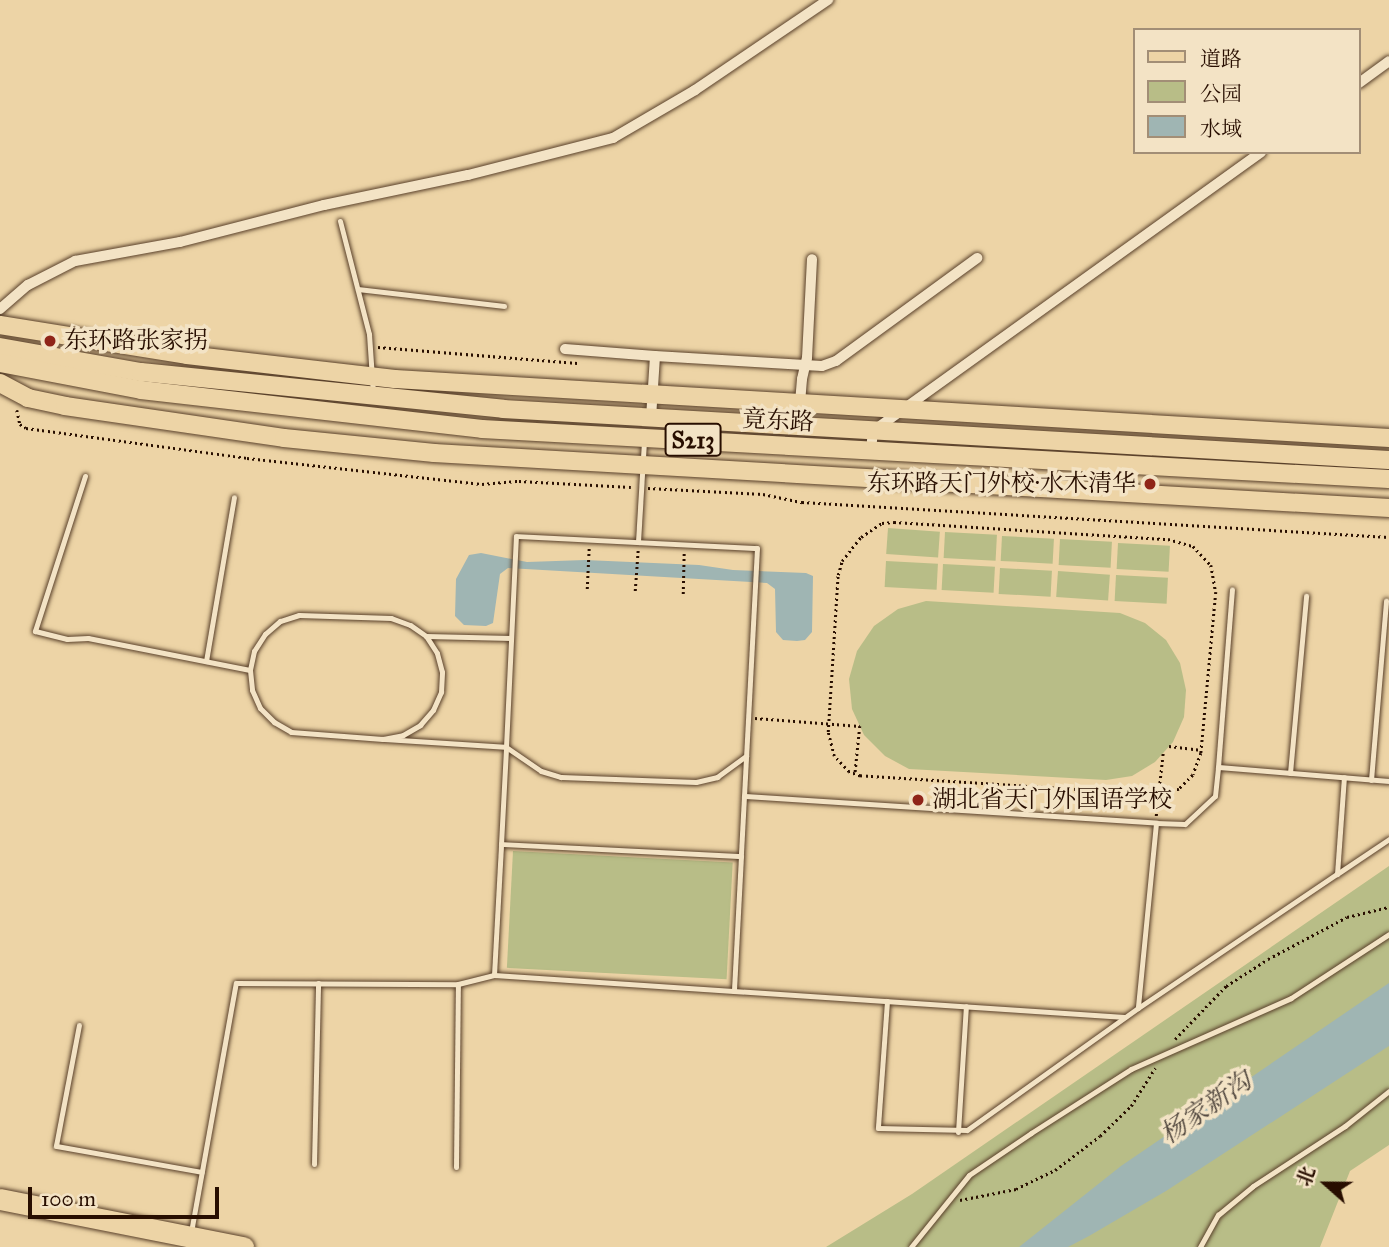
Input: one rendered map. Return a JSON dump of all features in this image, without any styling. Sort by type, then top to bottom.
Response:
[{"type":"highway","points":[[0,1199],[243,1247]]},
{"type":"main road","points":[[0,325],[187,355],[374,377],[652,396],[905,408],[1389,438]]},
{"type":"main road","name":"竟东路","points":[[0,347],[141,372],[503,410],[1389,460]]},
{"type":"main road","name":"竟东路","points":[[0,363],[141,390],[482,429],[1389,479]]},
{"type":"main road","points":[[6,386],[28,398],[65,407],[284,438],[513,459],[1389,508]]},
{"type":"street","points":[[0,309],[28,285],[75,261],[180,242],[324,205],[468,174],[613,138],[695,90],[828,0]]},
{"type":"street","points":[[1361,82],[1389,61]]},
{"type":"street","points":[[871,450],[873,431],[1258,154]]},
{"type":"street","points":[[565,349],[822,366],[836,361],[977,258]]},
{"type":"street","points":[[799,426],[812,259]]},
{"type":"street","points":[[651,418],[655,356]]},
{"type":"lane","points":[[340,221],[369,334],[374,377],[373,396]]},
{"type":"lane","points":[[358,289],[504,306]]},
{"type":"lane","points":[[638,542],[644,438]]},
{"type":"lane","points":[[85,477],[35,631],[67,639],[88,638],[250,670]]},
{"type":"lane","points":[[206,662],[234,497]]},
{"type":"lane","points":[[494,975],[516,536],[757,548],[734,991]]},
{"type":"lane","points":[[744,796],[1185,824],[1215,796],[1232,590]]},
{"type":"lane","points":[[1290,773],[1306,596]]},
{"type":"lane","points":[[1371,780],[1385,601]]},
{"type":"lane","points":[[383,739],[403,735],[420,725],[433,710],[441,692],[442,672],[437,653],[426,636],[410,625],[391,618],[299,615],[280,621],[265,634],[254,651],[250,670],[252,690],[260,708],[274,722],[291,732],[383,739],[506,747],[541,771],[574,778],[706,781],[726,772],[746,756]]},
{"type":"lane","points":[[426,636],[511,638]]},
{"type":"lane","points":[[1217,767],[1389,781]]},
{"type":"lane","points":[[1337,874],[1344,777]]},
{"type":"lane","points":[[1138,1008],[1156,822]]},
{"type":"lane","points":[[887,1000],[878,1128],[958,1132],[967,1130],[1138,1008],[1389,839]]},
{"type":"lane","points":[[501,844],[741,856]]},
{"type":"lane","points":[[911,1247],[969,1175],[1031,1133],[1131,1069],[1291,998],[1389,934]]},
{"type":"lane","points":[[190,1238],[236,983],[458,984],[494,975],[1125,1017]]},
{"type":"lane","points":[[314,1164],[318,983]]},
{"type":"lane","points":[[456,1167],[458,984]]},
{"type":"lane","points":[[958,1132],[966,1006]]},
{"type":"lane","points":[[79,1025],[56,1146],[202,1172]]},
{"type":"lane","points":[[1200,1247],[1218,1215],[1253,1186],[1345,1126],[1389,1091]]},
{"type":"path","points":[[6,386],[20,424],[33,429],[247,458],[482,484],[519,481],[738,492],[791,500],[877,507],[1389,537]]},
{"type":"path","points":[[894,522],[1168,539],[1193,546],[1211,565],[1215,576],[1202,750],[1193,775],[1172,792],[1158,794],[855,775],[834,756],[829,723],[838,575],[851,547],[874,527],[894,522]]},
{"type":"path","points":[[587,589],[590,540]]},
{"type":"path","points":[[635,591],[638,542]]},
{"type":"path","points":[[683,594],[685,545]]},
{"type":"path","points":[[748,718],[860,726],[855,775]]},
{"type":"path","points":[[1169,746],[1202,750]]},
{"type":"path","points":[[1156,822],[1163,753]]},
{"type":"green space","points":[[888,528],[940,532],[938,558],[886,554]]},
{"type":"green space","points":[[945,532],[997,535],[996,561],[944,558]]},
{"type":"green space","points":[[1002,536],[1054,539],[1053,564],[1001,561]]},
{"type":"green space","points":[[1060,539],[1112,542],[1111,568],[1059,565]]},
{"type":"green space","points":[[1118,543],[1170,546],[1169,572],[1117,569]]},
{"type":"green space","points":[[886,561],[938,564],[937,590],[885,587]]},
{"type":"green space","points":[[943,564],[995,567],[994,593],[942,590]]},
{"type":"green space","points":[[1000,568],[1052,571],[1051,597],[999,594]]},
{"type":"green space","points":[[1058,571],[1110,575],[1108,601],[1056,597]]},
{"type":"green space","points":[[1116,575],[1168,578],[1167,604],[1115,601]]},
{"type":"green space","points":[[926,601],[1120,613],[1145,623],[1166,640],[1180,663],[1186,690],[1184,717],[1173,742],[1155,762],[1132,776],[1106,780],[909,769],[885,756],[864,735],[852,709],[849,679],[857,651],[874,626],[898,609]]},
{"type":"green space","points":[[513,851],[733,863],[727,979],[507,968]]},
{"type":"green space","points":[[1389,866],[1389,1145],[1350,1171],[1320,1247],[826,1247],[912,1194]]},
{"type":"water","points":[[481,553],[527,562],[585,560],[806,573],[813,576],[812,632],[805,640],[783,640],[776,632],[775,589],[767,583],[508,568],[500,574],[493,623],[486,626],[464,625],[455,616],[456,579],[469,555]]},
{"type":"water","name":"杨家新沟","points":[[1389,983],[1389,1046],[1166,1191],[1089,1236],[1068,1247],[1019,1247],[1121,1166]]},
{"type":"place","name":"东环路张家拐","points":[[50,341]]},
{"type":"place","name":"东环路天门外校·水木清华","points":[[1150,484]]},
{"type":"place","name":"湖北省天门外国语学校","points":[[918,800]]}]
